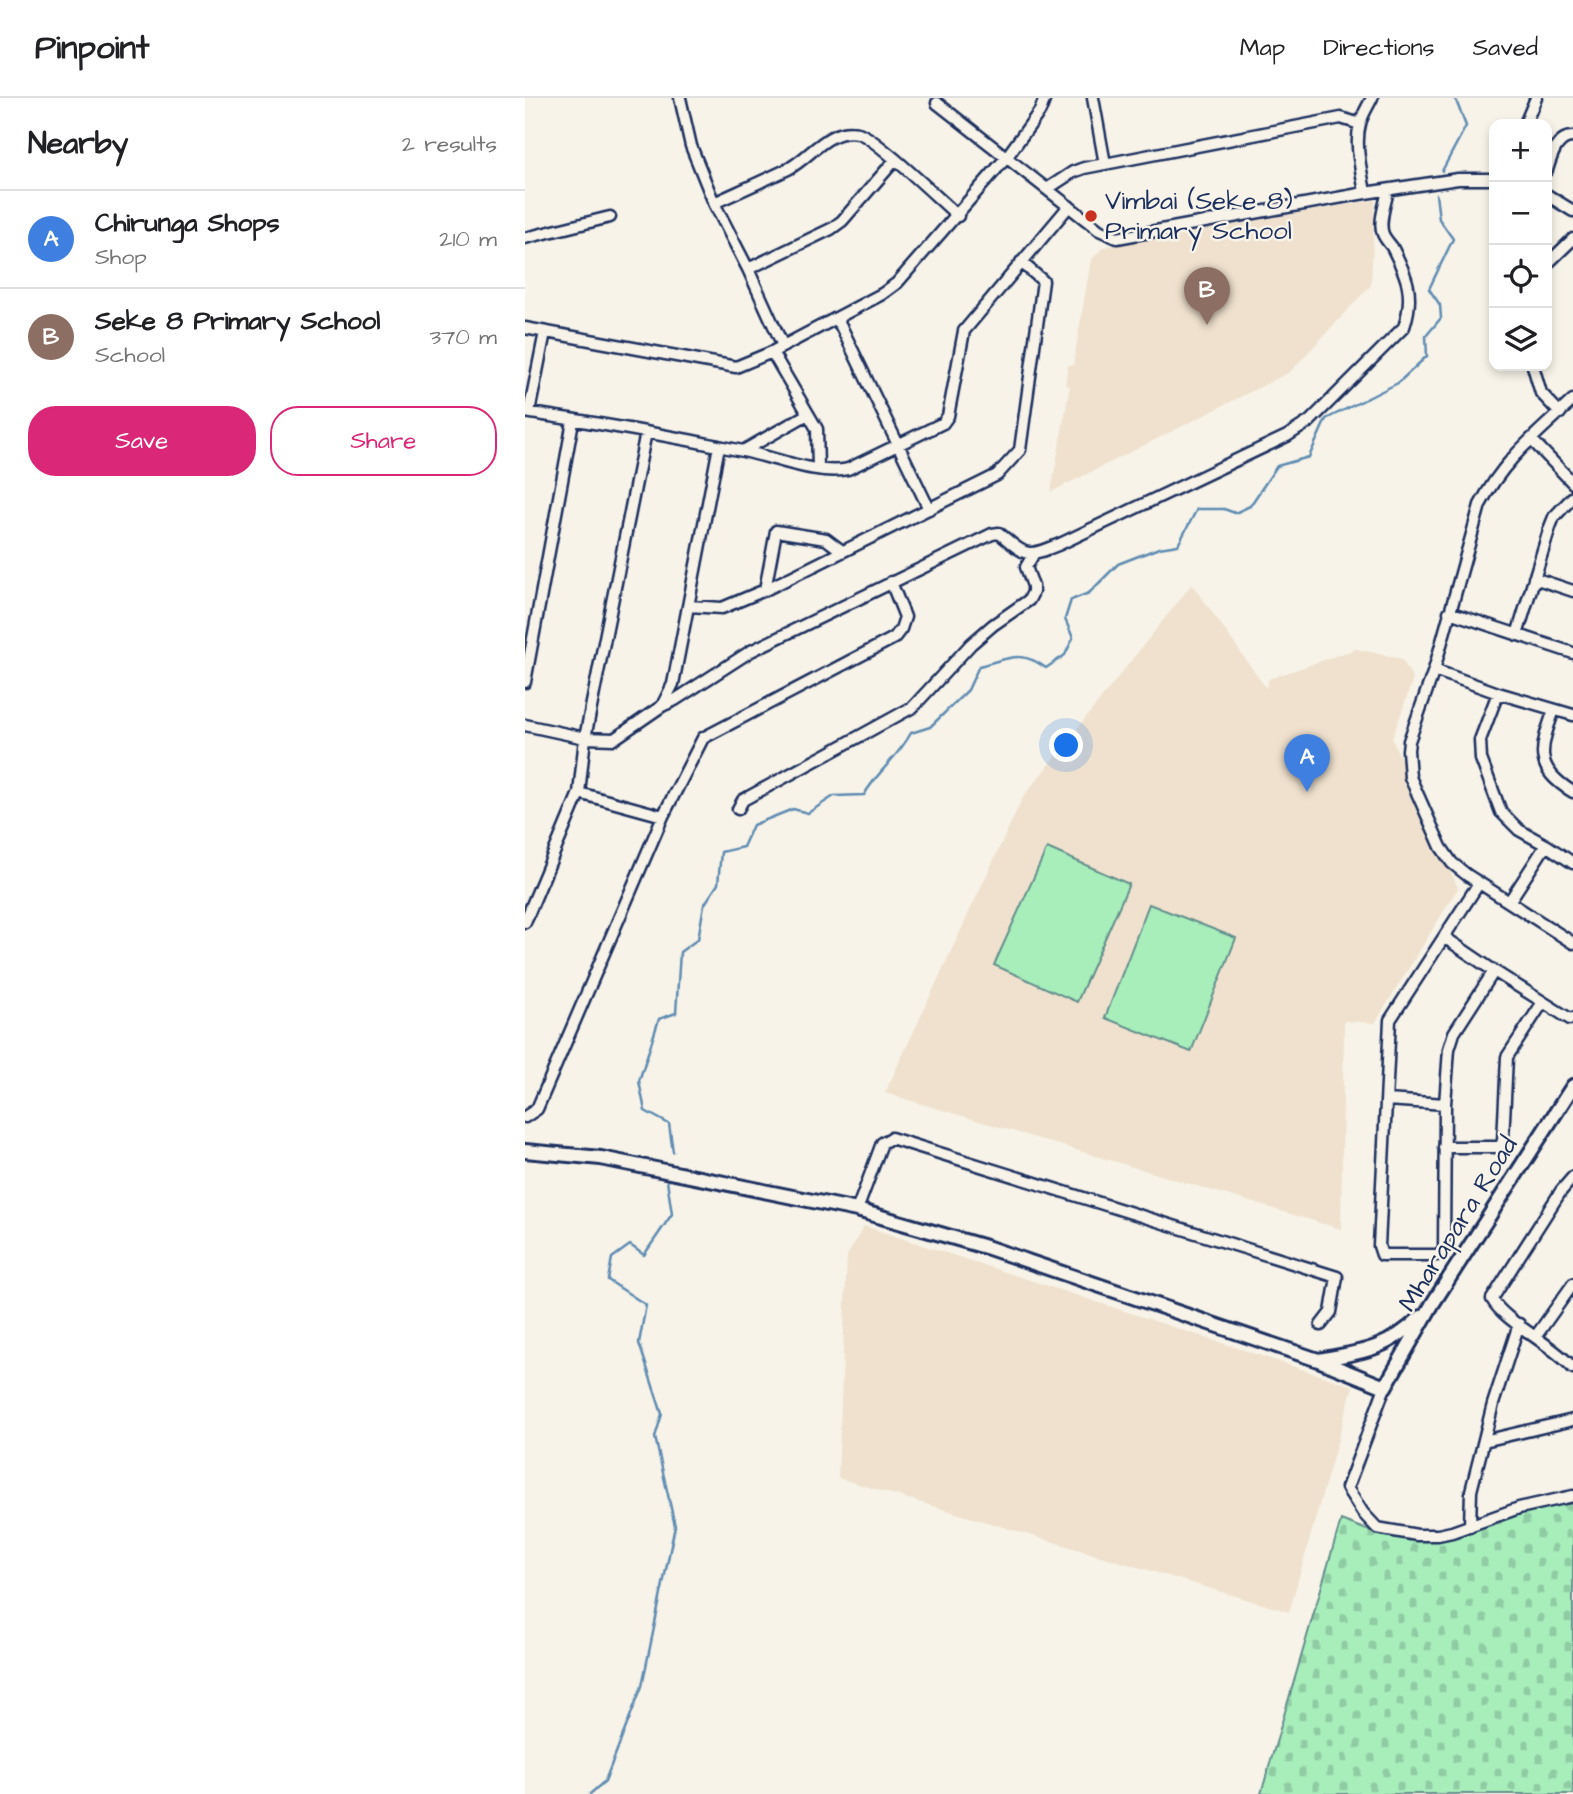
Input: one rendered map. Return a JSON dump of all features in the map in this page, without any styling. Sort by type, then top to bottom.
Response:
[{"type":"main road","name":"Mharapara Road","points":[[1385,1387],[1433,1303],[1573,1086]]},
{"type":"main road","points":[[525,1151],[601,1158],[857,1210],[989,1248],[1318,1360],[1385,1387]]},
{"type":"main road","points":[[1318,1360],[1363,1352],[1384,1345],[1410,1327],[1433,1303]]},
{"type":"street","points":[[680,98],[691,146],[714,204],[748,269],[783,346]]},
{"type":"street","points":[[525,328],[736,367],[772,352],[897,284],[1006,158],[1040,111],[1045,98]]},
{"type":"street","points":[[1093,98],[1105,164]]},
{"type":"street","points":[[1365,193],[1359,153],[1360,124],[1372,98]]},
{"type":"street","points":[[1527,119],[1536,98]]},
{"type":"street","points":[[937,103],[1099,230],[1117,238],[1365,193],[1458,179],[1489,179]]},
{"type":"street","points":[[1047,189],[1073,172],[1105,164],[1341,118],[1360,124]]},
{"type":"street","points":[[714,204],[791,167],[820,143],[839,134],[859,133],[895,159],[958,216]]},
{"type":"street","points":[[1552,159],[1560,142],[1567,137],[1573,137]]},
{"type":"street","points":[[748,269],[831,229],[842,221],[895,159]]},
{"type":"street","points":[[739,810],[743,800],[913,707],[971,644],[1029,600],[1033,586],[1025,567],[1033,555],[1287,436],[1325,407],[1404,327],[1410,287],[1396,255],[1383,236],[1381,227],[1388,190]]},
{"type":"street","points":[[1552,198],[1573,211]]},
{"type":"street","points":[[545,332],[527,412],[719,446],[818,468],[839,471],[848,469],[943,423],[948,416],[964,331],[1069,206]]},
{"type":"street","points":[[525,238],[610,217]]},
{"type":"street","points":[[1552,259],[1573,239]]},
{"type":"street","points":[[688,606],[722,608],[765,590],[997,475],[1020,450],[1043,282],[1021,262]]},
{"type":"street","points":[[837,318],[929,509]]},
{"type":"street","points":[[772,352],[817,429],[818,468]]},
{"type":"street","points":[[1534,371],[1541,393],[1560,412]]},
{"type":"street","points":[[1573,400],[1507,463],[1480,505],[1434,670],[1409,741],[1410,777],[1441,847],[1452,863],[1573,943]]},
{"type":"street","points":[[743,451],[808,414]]},
{"type":"street","points":[[525,682],[573,421]]},
{"type":"street","points":[[525,922],[579,793],[586,738],[646,432]]},
{"type":"street","points":[[1531,439],[1573,483]]},
{"type":"street","points":[[662,706],[673,684],[719,446]]},
{"type":"street","points":[[1517,635],[1554,517],[1573,497]]},
{"type":"street","points":[[765,590],[776,531],[826,540],[842,551]]},
{"type":"street","points":[[525,725],[586,738],[614,739],[751,651],[992,534],[999,533],[1025,553],[1033,555]]},
{"type":"street","points":[[1534,578],[1573,591]]},
{"type":"street","points":[[525,1117],[537,1109],[663,816],[703,738],[894,638],[905,617],[891,582]]},
{"type":"street","points":[[1449,612],[1573,653]]},
{"type":"street","points":[[1434,670],[1497,693],[1573,715]]},
{"type":"street","points":[[1497,693],[1480,740],[1481,760],[1500,812],[1519,830],[1573,863]]},
{"type":"street","points":[[1554,710],[1542,751],[1550,775],[1573,792]]},
{"type":"street","points":[[579,793],[663,816]]},
{"type":"street","points":[[1509,902],[1546,845]]},
{"type":"street","points":[[1479,883],[1390,1020],[1379,1246],[1382,1255],[1437,1255],[1444,1250],[1445,1104],[1451,1039],[1494,971]]},
{"type":"street","points":[[1444,937],[1570,1019],[1573,1018]]},
{"type":"street","points":[[1444,1147],[1500,1147],[1507,1057],[1543,1002]]},
{"type":"street","points":[[1387,1100],[1445,1104]]},
{"type":"street","points":[[857,1210],[882,1143],[891,1138],[1337,1277],[1331,1312],[1321,1325]]},
{"type":"street","points":[[1573,1177],[1492,1299],[1497,1307],[1573,1368]]},
{"type":"street","points":[[1536,1336],[1573,1284]]},
{"type":"street","points":[[1469,1527],[1471,1491],[1500,1379],[1519,1324]]},
{"type":"street","points":[[1385,1387],[1347,1488],[1366,1517],[1377,1528],[1417,1535],[1438,1535],[1469,1527],[1519,1508],[1573,1496]]},
{"type":"street","points":[[1484,1441],[1573,1420]]},
{"type":"shaded area","points":[[1375,200],[1371,285],[1290,372],[1051,492],[1070,386],[1065,385],[1068,365],[1073,365],[1091,260],[1104,247]]},
{"type":"shaded area","points":[[1192,584],[1266,688],[1269,679],[1356,649],[1402,659],[1413,679],[1392,739],[1458,888],[1375,1023],[1344,1021],[1341,1229],[885,1093],[1023,797]]},
{"type":"shaded area","points":[[864,1226],[1353,1386],[1289,1612],[838,1478],[847,1256]]},
{"type":"green space","points":[[1047,848],[1129,884],[1077,1002],[994,965]]},
{"type":"green space","points":[[1149,904],[1236,938],[1191,1052],[1105,1018]]},
{"type":"green space","points":[[1573,1503],[1573,1794],[1261,1794],[1341,1520],[1367,1530],[1434,1538],[1552,1505]]},
{"type":"waterway","points":[[1442,171],[1466,126],[1455,98]]},
{"type":"waterway","points":[[673,1152],[669,1124],[645,1111],[639,1081],[659,1019],[676,1013],[680,952],[698,939],[704,905],[718,884],[721,852],[743,847],[753,825],[793,809],[808,813],[834,796],[864,795],[911,733],[930,727],[968,690],[979,666],[1021,657],[1046,668],[1065,655],[1073,638],[1065,619],[1071,600],[1089,593],[1118,564],[1159,548],[1178,545],[1197,509],[1224,509],[1235,513],[1250,506],[1277,466],[1309,457],[1326,419],[1398,383],[1427,356],[1426,336],[1441,318],[1440,305],[1429,289],[1453,239],[1439,219],[1436,194]]},
{"type":"waterway","points":[[590,1794],[605,1781],[642,1686],[675,1526],[655,1437],[662,1414],[639,1343],[646,1305],[608,1280],[612,1258],[630,1245],[644,1255],[672,1214],[667,1181]]},
{"type":"place","name":"Vimbai (Seke 8) Primary School","points":[[1091,216]]},
{"type":"place","name":"Seke 8 Primary School","points":[[1207,325]]},
{"type":"place","name":"Chirunga Shops","points":[[1307,792]]}]
